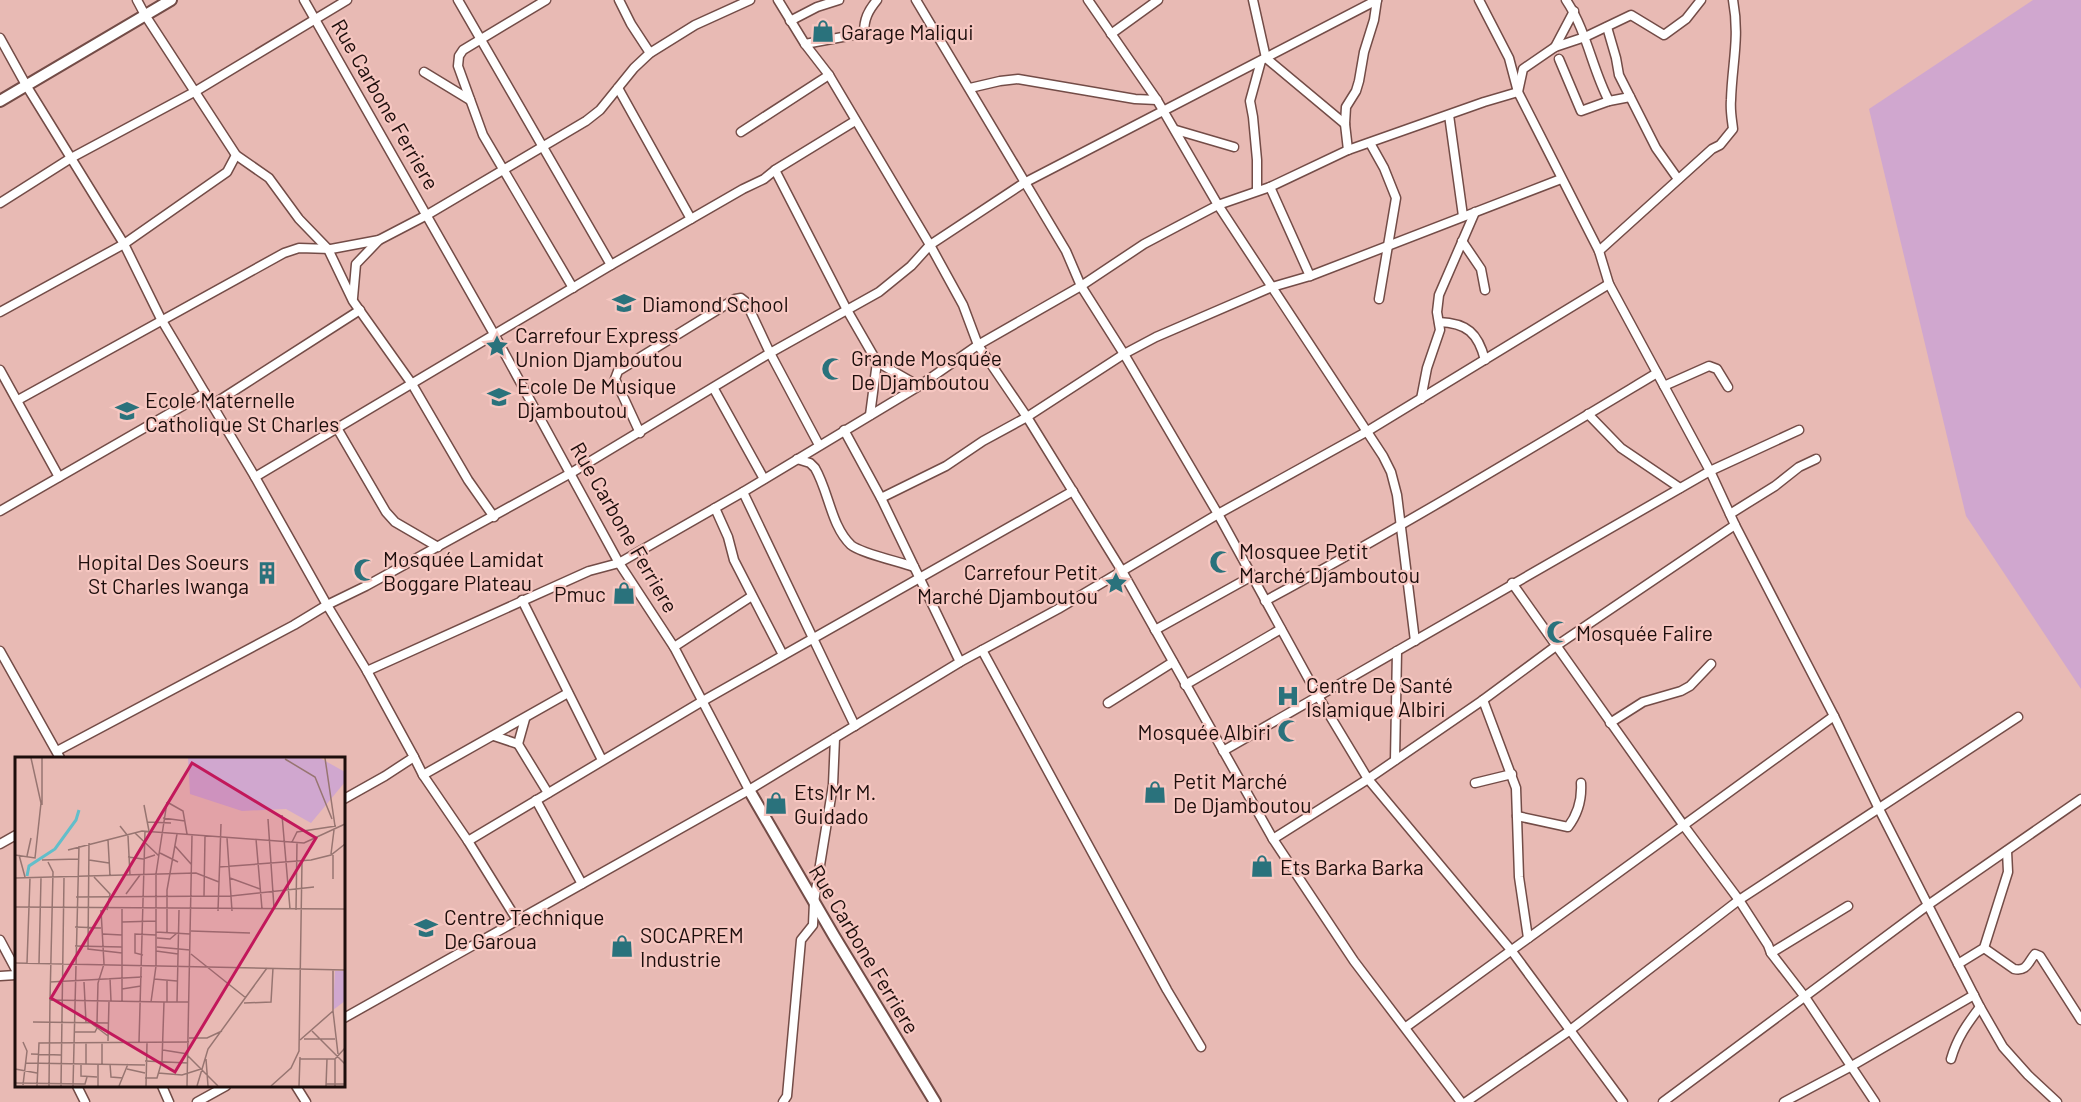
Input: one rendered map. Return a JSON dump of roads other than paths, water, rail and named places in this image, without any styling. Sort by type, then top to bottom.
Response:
[{"type":"street","points":[[137,0],[236,155],[269,178],[299,219],[328,249],[353,301],[412,384],[468,480],[494,517]]},
{"type":"street","points":[[0,101],[171,0]]},
{"type":"street","name":"Rue Carbone Ferriere","points":[[304,0],[494,334],[619,563],[674,647],[749,790],[935,1102]]},
{"type":"street","points":[[0,203],[71,158],[196,91],[348,0]]},
{"type":"street","points":[[458,0],[611,265]]},
{"type":"street","points":[[546,0],[462,50],[458,66],[483,135],[573,288]]},
{"type":"street","points":[[619,0],[650,53]]},
{"type":"street","points":[[18,400],[284,253],[299,248],[328,249],[379,240],[427,215],[586,122],[600,110],[650,53],[695,25],[750,0]]},
{"type":"street","points":[[778,0],[806,45],[829,75],[930,245],[963,305],[978,345],[1027,417],[1122,571],[1273,839],[1354,961],[1463,1102],[1569,1031],[1739,900],[2018,717]]},
{"type":"street","points":[[790,21],[817,7],[839,0]]},
{"type":"street","points":[[806,45],[864,33],[864,23],[869,10],[877,0]]},
{"type":"street","points":[[916,0],[1066,251],[1081,286],[1124,354],[1218,514],[1318,696],[1368,779],[1511,950],[1623,1102]]},
{"type":"street","points":[[1088,0],[1157,100],[1218,205],[1383,456],[1391,472],[1397,495],[1415,641]]},
{"type":"street","points":[[1111,34],[1158,0]]},
{"type":"street","points":[[1253,0],[1263,60],[1250,101],[1257,190]]},
{"type":"street","points":[[0,651],[59,755],[327,605],[494,517],[640,433],[770,353],[879,292],[911,266],[930,245],[1024,183],[1377,0]]},
{"type":"street","points":[[1348,150],[1346,107],[1359,81],[1377,0]]},
{"type":"street","points":[[1479,0],[1509,57],[1518,92],[1599,251],[1609,284],[1710,471],[1735,525],[1834,716],[1878,809],[1980,1007],[2003,1047],[2057,1102]]},
{"type":"street","points":[[1566,0],[1574,11],[1600,85],[1609,101]]},
{"type":"street","points":[[1518,92],[1523,69],[1555,47],[1585,37],[1631,15],[1664,35],[1686,19],[1701,0]]},
{"type":"street","points":[[1599,251],[1712,149],[1720,145],[1733,129],[1731,101],[1737,50],[1737,18],[1733,0]]},
{"type":"street","points":[[1555,47],[1574,11]]},
{"type":"street","points":[[1607,27],[1616,58],[1618,75],[1656,148],[1678,179]]},
{"type":"street","points":[[0,38],[26,85],[124,243],[161,320],[367,671],[423,775],[468,841],[517,920]]},
{"type":"street","points":[[1559,59],[1581,111],[1609,101],[1630,97]]},
{"type":"street","points":[[1263,60],[1345,124]]},
{"type":"street","points":[[424,72],[470,101]]},
{"type":"street","points":[[741,132],[829,75]]},
{"type":"street","points":[[970,88],[1018,79],[1135,99],[1157,100]]},
{"type":"street","points":[[618,88],[691,219]]},
{"type":"street","points":[[367,671],[589,571],[619,563],[743,492],[919,386],[978,345],[1081,286],[1144,244],[1218,205],[1270,187],[1348,150],[1518,92]]},
{"type":"street","points":[[1449,115],[1463,216]]},
{"type":"street","points":[[255,477],[611,265],[764,179],[855,121]]},
{"type":"street","points":[[1176,130],[1234,147]]},
{"type":"street","points":[[1370,143],[1384,168],[1396,198],[1386,246],[1379,299]]},
{"type":"street","points":[[0,312],[124,243],[227,172],[236,155]]},
{"type":"street","points":[[775,170],[847,310],[877,362],[919,386]]},
{"type":"street","points":[[881,498],[946,465],[1027,417],[1124,354],[1156,337],[1272,287],[1310,276],[1561,179]]},
{"type":"street","points":[[1270,187],[1310,276]]},
{"type":"street","points":[[1421,399],[1427,368],[1440,330],[1438,295],[1475,212]]},
{"type":"street","points":[[353,301],[356,264],[379,240]]},
{"type":"street","points":[[1462,241],[1481,269],[1485,290]]},
{"type":"street","points":[[345,1017],[749,790],[960,662],[1058,609],[1218,514],[1366,432],[1609,284]]},
{"type":"street","points":[[640,433],[615,379],[618,371],[735,299],[741,298],[746,302],[770,353],[819,445]]},
{"type":"street","points":[[212,405],[360,310]]},
{"type":"street","points":[[1439,322],[1463,326],[1468,330],[1481,345],[1485,360]]},
{"type":"street","points":[[870,415],[877,362]]},
{"type":"street","points":[[1664,386],[1709,366],[1717,369],[1728,387]]},
{"type":"street","points":[[0,370],[59,477]]},
{"type":"street","points":[[1265,601],[1376,541],[1657,373]]},
{"type":"street","points":[[714,389],[764,479]]},
{"type":"street","points":[[0,511],[205,393]]},
{"type":"street","points":[[1588,414],[1621,448],[1680,488]]},
{"type":"street","points":[[337,428],[386,512],[395,522],[438,547]]},
{"type":"street","points":[[844,430],[881,498],[960,662]]},
{"type":"street","points":[[1223,751],[1710,471],[1799,430]]},
{"type":"street","points":[[797,459],[810,463],[815,468],[842,532],[852,546],[914,567]]},
{"type":"street","points":[[1730,514],[1775,486],[1798,467],[1816,459]]},
{"type":"street","points":[[468,841],[701,702],[1073,491]]},
{"type":"street","points":[[743,492],[855,726]]},
{"type":"street","points":[[715,508],[728,537],[734,560],[783,655]]},
{"type":"street","points":[[1273,839],[1368,779],[1557,646],[1735,525]]},
{"type":"street","points":[[1155,630],[1252,576]]},
{"type":"street","points":[[1512,583],[1610,723],[1739,900],[1771,953],[1805,997],[1873,1102]]},
{"type":"street","points":[[674,647],[752,596]]},
{"type":"street","points":[[522,600],[602,760]]},
{"type":"street","points":[[1185,684],[1281,629]]},
{"type":"street","points":[[982,650],[1201,1047]]},
{"type":"street","points":[[1395,760],[1397,651]]},
{"type":"street","points":[[1108,703],[1173,662]]},
{"type":"street","points":[[1610,723],[1643,702],[1681,691],[1690,686],[1711,664]]},
{"type":"street","points":[[423,775],[568,693]]},
{"type":"street","points":[[1483,700],[1516,788],[1519,877],[1528,938]]},
{"type":"street","points":[[1406,1027],[1834,716]]},
{"type":"street","points":[[518,744],[525,719]]},
{"type":"street","points":[[494,736],[518,744],[548,793]]},
{"type":"street","points":[[783,1102],[786,1095],[801,940],[813,925],[814,902],[833,784],[835,738]]},
{"type":"street","points":[[345,798],[414,757]]},
{"type":"street","points":[[1474,783],[1512,774]]},
{"type":"street","points":[[1517,816],[1568,827],[1573,821],[1581,799],[1581,783]]},
{"type":"street","points":[[1663,1102],[1928,905],[2081,799]]},
{"type":"street","points":[[536,800],[582,884]]},
{"type":"street","points":[[0,844],[15,836]]},
{"type":"street","points":[[1958,964],[1984,948],[2008,872],[2007,850]]},
{"type":"street","points":[[1771,953],[1848,906]]},
{"type":"street","points":[[0,940],[15,967]]},
{"type":"street","points":[[1984,948],[2014,969],[2019,970],[2024,969],[2035,954],[2040,956],[2081,1020]]},
{"type":"street","points":[[0,976],[15,975]]},
{"type":"street","points":[[1784,1102],[1974,995]]},
{"type":"street","points":[[1951,1059],[1955,1043],[1961,1032],[1980,1007]]},
{"type":"street","points":[[78,1087],[85,1102]]},
{"type":"street","points":[[162,1087],[169,1102]]},
{"type":"street","points":[[197,1102],[224,1087]]},
{"type":"street","points":[[297,1087],[306,1102]]},
{"type":"place","name":"Garage Maliqui","points":[[823,31]]},
{"type":"place","name":"Diamond School","points":[[624,303]]},
{"type":"place","name":"Carrefour Express Union Djamboutou","points":[[497,346]]},
{"type":"place","name":"Grande Mosquée De Djamboutou","points":[[833,369]]},
{"type":"place","name":"Ecole De Musique Djamboutou","points":[[499,397]]},
{"type":"place","name":"Ecole Maternelle Catholique St Charles","points":[[127,411]]},
{"type":"place","name":"Mosquee Petit Marché Djamboutou","points":[[1221,562]]},
{"type":"place","name":"Mosquée Lamidat Boggare Plateau","points":[[365,570]]},
{"type":"place","name":"Hopital Des Soeurs St Charles Iwanga","points":[[267,573]]},
{"type":"place","name":"Carrefour Petit Marché Djamboutou","points":[[1116,583]]},
{"type":"place","name":"Pmuc","points":[[624,593]]},
{"type":"place","name":"Mosquée Falire","points":[[1558,632]]},
{"type":"place","name":"Centre De Santé Islamique Albiri","points":[[1288,696]]},
{"type":"place","name":"Mosquée Albiri","points":[[1289,731]]},
{"type":"place","name":"Petit Marché De Djamboutou","points":[[1155,792]]},
{"type":"place","name":"Ets Mr M. Guidado","points":[[776,803]]},
{"type":"place","name":"Ets Barka Barka","points":[[1262,866]]},
{"type":"place","name":"Centre Technique De Garoua","points":[[426,928]]},
{"type":"place","name":"SOCAPREM Industrie","points":[[622,946]]}]
